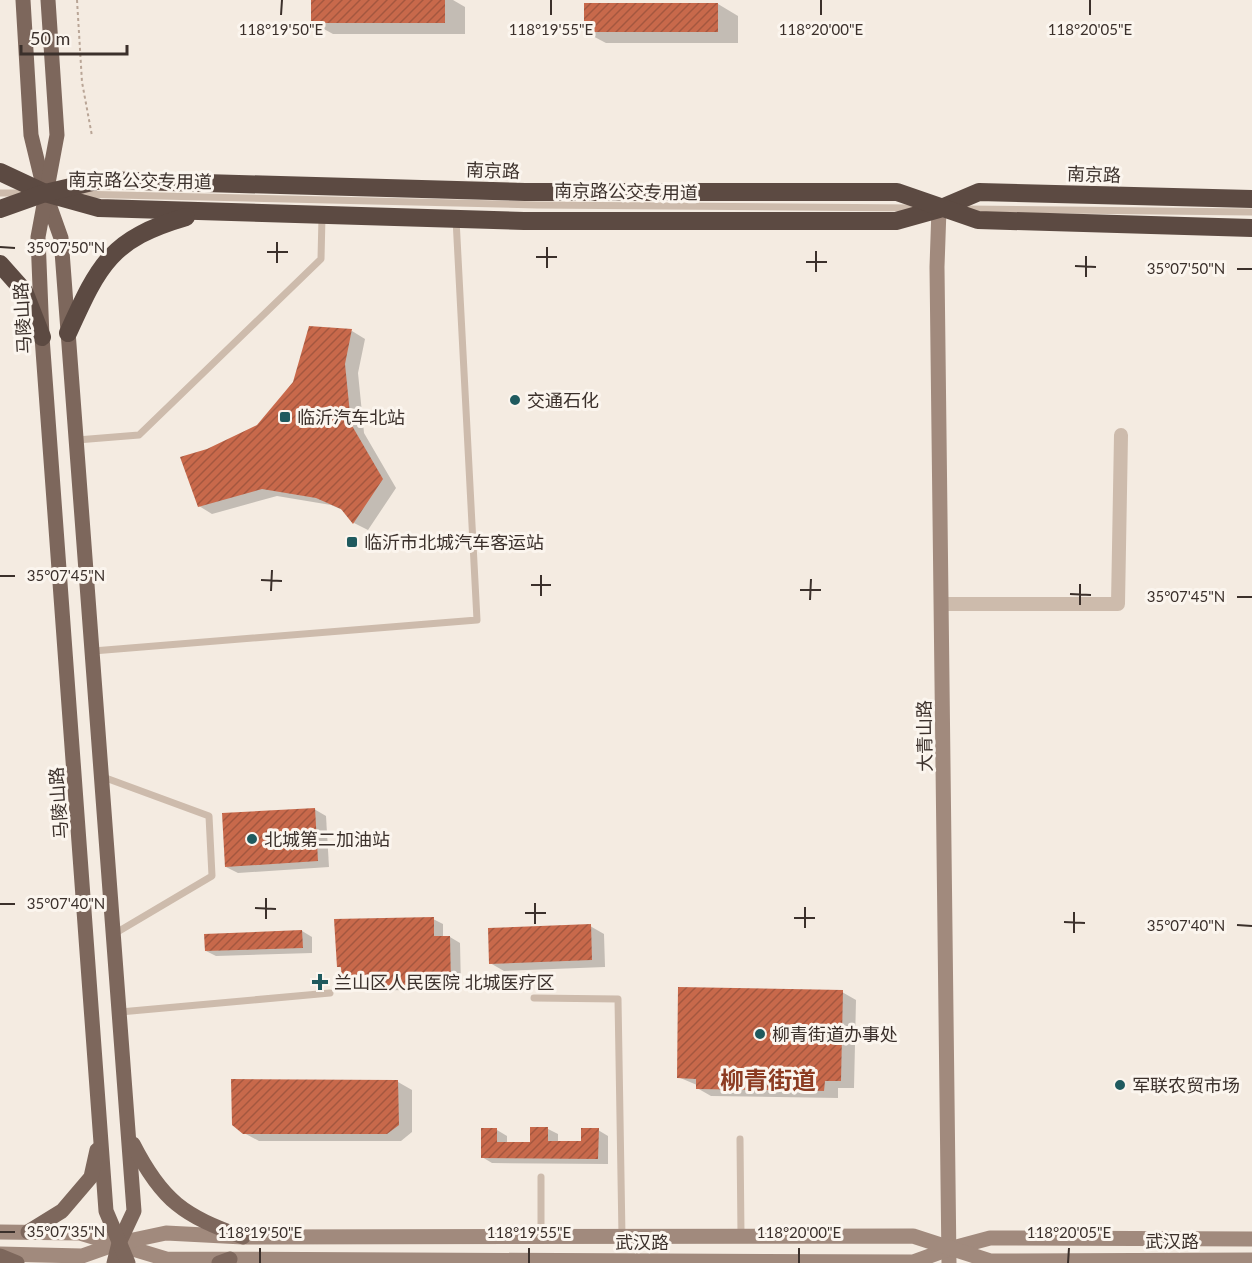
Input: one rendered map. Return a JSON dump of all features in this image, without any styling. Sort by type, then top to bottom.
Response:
[{"type":"highway","name":"南京路","points":[[0,171],[45,193],[99,208],[456,219],[896,221],[939,209],[979,192],[1252,200]]},
{"type":"highway","name":"南京路","points":[[0,209],[45,193],[101,180],[525,192],[897,192],[939,209],[978,220],[1252,228]]},
{"type":"highway","points":[[68,333],[90,284],[114,251],[152,226],[205,212]]},
{"type":"highway","points":[[0,264],[24,291],[42,337]]},
{"type":"main road","points":[[23,0],[32,135],[45,193],[61,238],[129,1136],[134,1211],[119,1243],[114,1263]]},
{"type":"main road","name":"马陵山路","points":[[48,0],[57,135],[38,237],[42,337],[106,1211],[129,1263]]},
{"type":"main road","name":"大青山路","points":[[939,209],[937,267],[949,1256]]},
{"type":"main road","points":[[28,1232],[62,1211],[91,1177],[101,1132]]},
{"type":"main road","points":[[129,1136],[149,1175],[172,1202],[201,1222],[243,1237]]},
{"type":"main road","name":"武汉路","points":[[0,1232],[80,1233],[166,1259],[225,1261],[913,1262],[949,1256],[990,1238],[1252,1239]]},
{"type":"main road","name":"武汉路","points":[[0,1255],[82,1256],[119,1243],[166,1233],[243,1237],[913,1236],[949,1256],[990,1261],[1252,1260]]},
{"type":"main road","points":[[0,1255],[17,1263]]},
{"type":"street","points":[[942,604],[1118,604],[1121,435]]},
{"type":"lane","name":"南京路公交专用道","points":[[0,193],[45,193]]},
{"type":"lane","points":[[939,209],[1252,212]]},
{"type":"lane","points":[[77,440],[139,435],[321,259],[323,215]]},
{"type":"lane","points":[[93,651],[477,620],[456,219]]},
{"type":"lane","points":[[103,777],[209,816],[212,876],[114,934]]},
{"type":"lane","points":[[120,1012],[330,993]]},
{"type":"lane","points":[[534,998],[618,999],[622,1236]]},
{"type":"lane","points":[[740,1139],[741,1236]]},
{"type":"lane","points":[[541,1177],[541,1236]]},
{"type":"path","points":[[77,0],[82,82],[92,136]]},
{"type":"building","points":[[311,0],[445,0],[445,23],[311,23]]},
{"type":"building","points":[[584,3],[718,3],[718,32],[584,32]]},
{"type":"building","points":[[309,326],[352,329],[345,364],[351,424],[383,479],[353,524],[341,509],[316,498],[262,489],[198,507],[180,457],[207,449],[257,425],[293,382]]},
{"type":"building","points":[[315,808],[318,861],[225,867],[222,813]]},
{"type":"building","points":[[434,917],[434,936],[450,936],[451,984],[342,986],[341,967],[337,967],[334,919]]},
{"type":"building","points":[[591,924],[592,960],[489,964],[488,928]]},
{"type":"building","points":[[302,930],[303,948],[205,951],[204,934]]},
{"type":"building","name":"柳青街道办事处","points":[[678,987],[843,990],[841,1081],[825,1081],[824,1091],[696,1089],[696,1079],[677,1078]]},
{"type":"building","points":[[231,1079],[398,1080],[399,1125],[387,1134],[243,1134],[232,1125]]},
{"type":"building","points":[[530,1127],[548,1127],[548,1141],[581,1141],[581,1128],[599,1128],[598,1159],[481,1158],[481,1128],[497,1128],[497,1142],[530,1142]]},
{"type":"place","name":"交通石化","points":[[515,400]]},
{"type":"place","name":"临沂汽车北站","points":[[285,417]]},
{"type":"place","name":"临沂市北城汽车客运站","points":[[352,542]]},
{"type":"place","name":"北城第二加油站","points":[[252,839]]},
{"type":"place","name":"兰山区人民医院 北城医疗区","points":[[320,982]]},
{"type":"place","name":"柳青街道办事处","points":[[760,1034]]},
{"type":"place","name":"军联农贸市场","points":[[1120,1085]]},
{"type":"district","name":"柳青街道","points":[[768,1079]]}]
